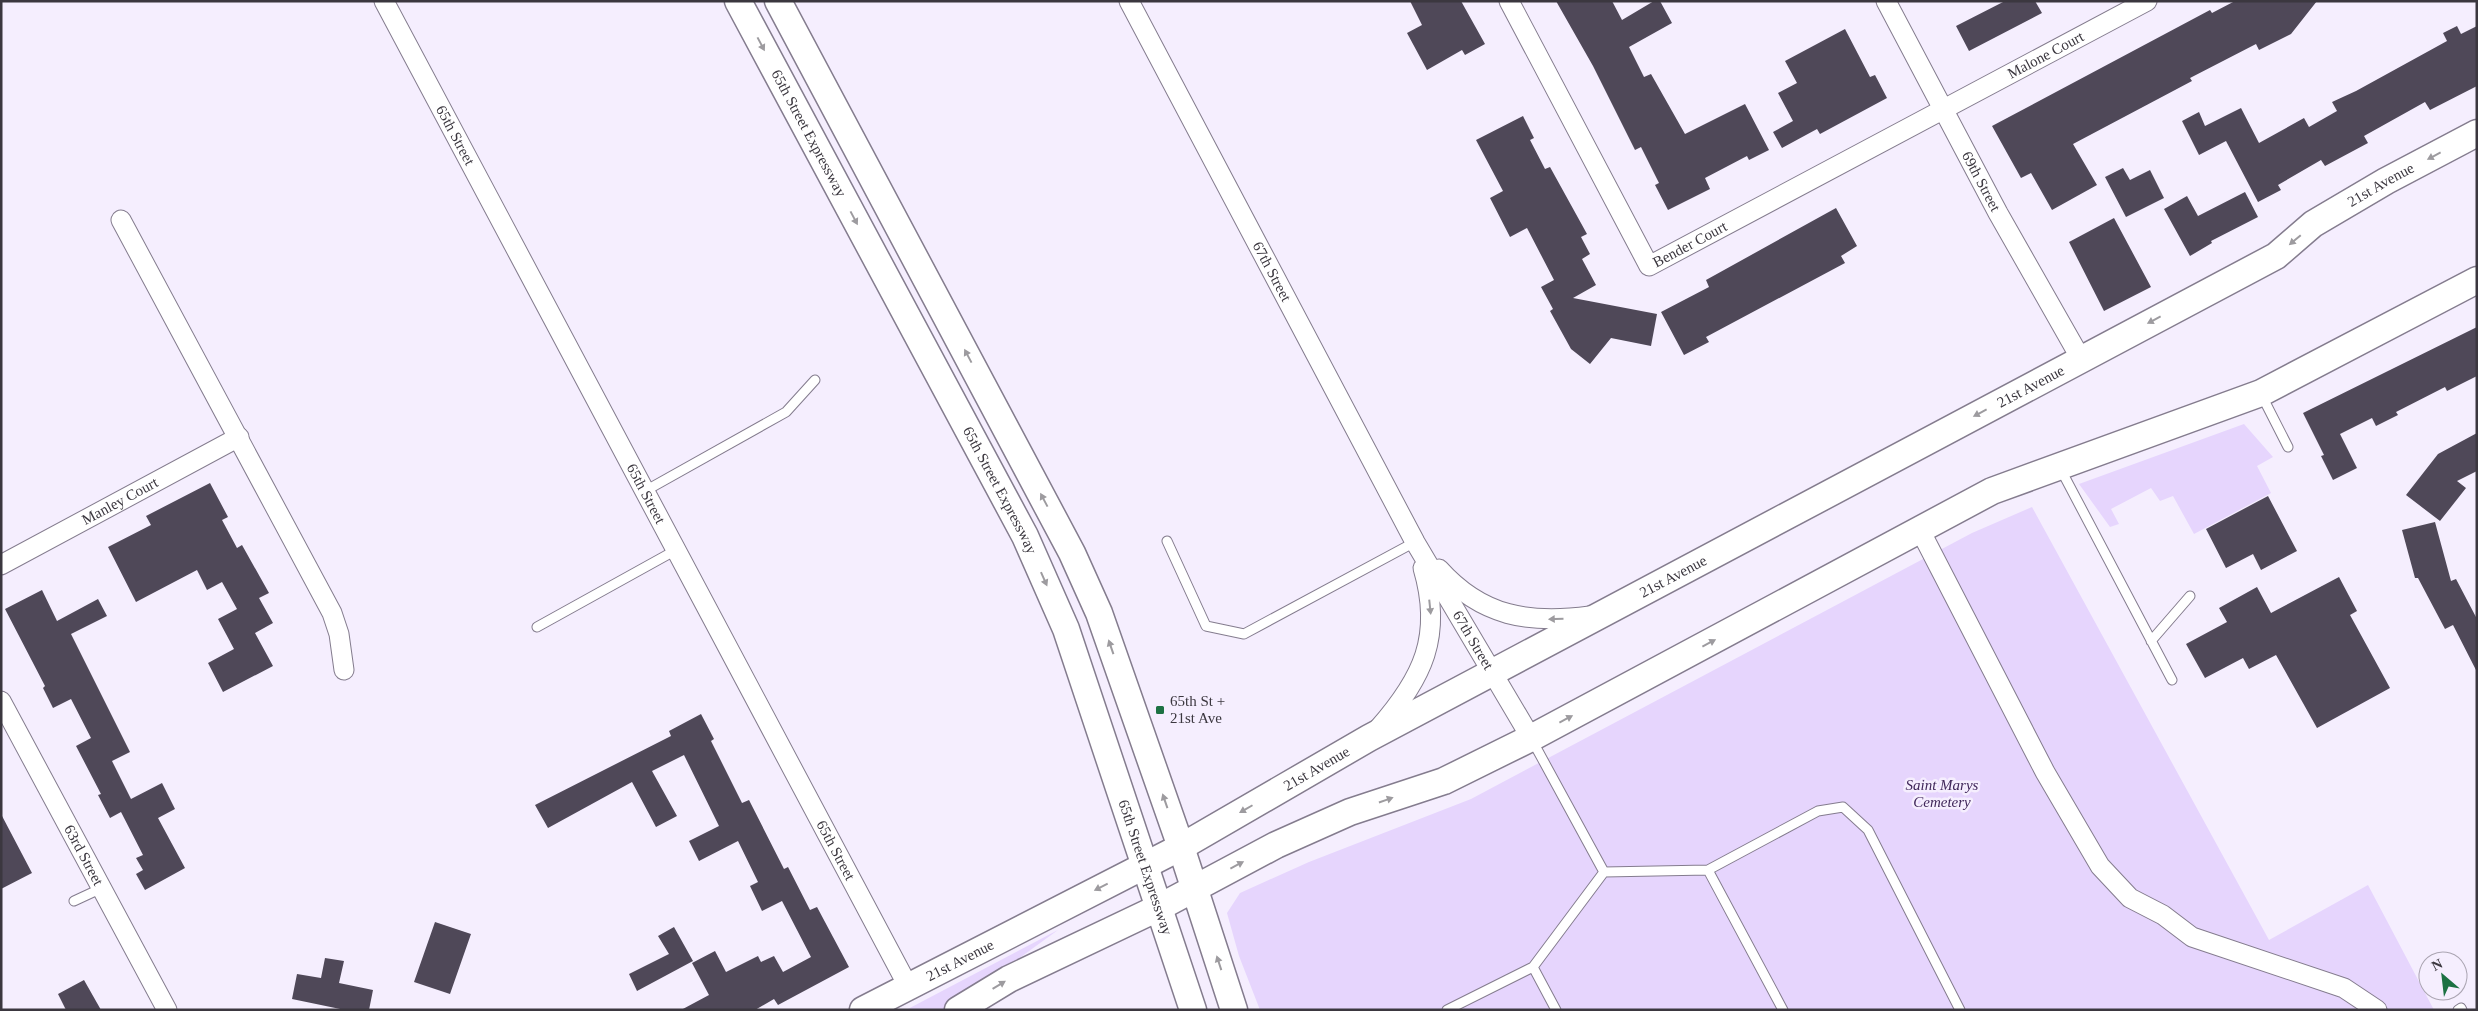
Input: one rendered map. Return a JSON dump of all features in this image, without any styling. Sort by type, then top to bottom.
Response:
[{"type":"street","name":"65th Street","points":[[384,1],[908,986]]},
{"type":"street","name":"65th Street Expressway","points":[[738,1],[1025,536],[1066,629],[1193,1010]]},
{"type":"street","points":[[778,1],[1072,554],[1099,613],[1181,847],[1234,1010]]},
{"type":"street","name":"67th Street","points":[[1129,1],[1416,542],[1531,738]]},
{"type":"street","name":"Bender Court","points":[[1509,1],[1649,266],[1944,110]]},
{"type":"street","name":"69th Street","points":[[1886,1],[1998,213],[2081,359]]},
{"type":"street","name":"Malone Court","points":[[1944,110],[2147,1]]},
{"type":"street","name":"21st Avenue","points":[[863,1010],[1181,847],[1369,738],[2276,256],[2313,224],[2386,181],[2477,133]]},
{"type":"street","points":[[121,220],[332,614],[340,640],[344,670]]},
{"type":"street","points":[[958,1010],[1009,979],[1158,908],[1316,826],[1350,812],[1444,781],[1531,738],[1992,491],[2261,393],[2477,280]]},
{"type":"street","name":"Manley Court","points":[[1,565],[238,437]]},
{"type":"street","points":[[1920,530],[2045,772],[2100,866],[2130,898],[2163,915],[2192,938],[2344,988],[2378,1010]]},
{"type":"street","name":"67th Street","points":[[1416,542],[1449,580],[1472,598],[1489,608],[1513,616],[1537,620],[1561,620],[1604,614]]},
{"type":"street","name":"67th Street","points":[[1369,738],[1410,690],[1421,668],[1428,644],[1431,615],[1428,586],[1416,542]]},
{"type":"street","name":"63rd Street","points":[[1,701],[167,1010]]},
{"type":"lane","points":[[645,491],[786,412],[815,380]]},
{"type":"lane","points":[[2261,393],[2288,447]]},
{"type":"lane","points":[[2059,465],[2172,680]]},
{"type":"lane","points":[[1167,541],[1206,626],[1244,634],[1416,542]]},
{"type":"lane","points":[[537,627],[676,550]]},
{"type":"lane","points":[[2151,641],[2190,596]]},
{"type":"lane","points":[[1531,738],[1604,872]]},
{"type":"lane","points":[[1604,872],[1708,870],[1818,811],[1843,807],[1868,830],[1960,1010]]},
{"type":"lane","points":[[1708,870],[1783,1010]]},
{"type":"lane","points":[[1448,1010],[1533,967],[1604,872]]},
{"type":"lane","points":[[74,901],[102,888]]},
{"type":"lane","points":[[1533,967],[1556,1010]]},
{"type":"lane","points":[[2458,1010],[2461,1008],[2462,1010]]},
{"type":"green space","points":[[2244,424],[2273,457],[2257,466],[2271,493],[2194,534],[2173,496],[2160,501],[2151,488],[2111,509],[2119,524],[2110,527],[2079,484]]},
{"type":"green space","name":"Saint Marys Cemetery","points":[[2032,507],[2269,940],[2368,885],[2418,980],[2418,1001],[2429,1001],[2434,1010],[1260,1010],[1239,956],[1227,913],[1240,893],[1309,862],[1471,799],[1972,533]]},
{"type":"green space","points":[[1058,930],[989,980],[942,1010],[906,1010]]},
{"type":"building","points":[[1410,1],[1461,1],[1485,44],[1465,55],[1462,50],[1427,70],[1407,33],[1422,25]]},
{"type":"building","points":[[1556,1],[1612,1],[1622,20],[1654,1],[1660,1],[1672,23],[1629,47],[1644,77],[1651,74],[1685,134],[1745,104],[1769,150],[1749,160],[1747,156],[1705,178],[1710,189],[1668,210],[1655,185],[1659,183],[1641,147],[1635,150],[1593,66]]},
{"type":"building","points":[[2005,1],[2035,1],[2042,13],[1969,51],[1956,26]]},
{"type":"building","points":[[2235,1],[2317,1],[2291,34],[2259,50],[2256,44],[2190,78],[2192,81],[2073,144],[2097,185],[2052,210],[2031,173],[2021,178],[1992,126],[2210,10],[2212,13]]},
{"type":"building","points":[[2457,26],[2461,34],[2477,26],[2477,86],[2430,110],[2425,102],[2364,136],[2368,143],[2325,166],[2321,160],[2278,185],[2281,190],[2258,202],[2226,141],[2199,155],[2182,121],[2199,112],[2205,126],[2241,108],[2259,143],[2304,118],[2309,127],[2337,111],[2332,102],[2356,91],[2447,41],[2443,33]]},
{"type":"building","points":[[1845,29],[1870,77],[1875,75],[1887,98],[1820,134],[1817,129],[1782,148],[1773,132],[1793,121],[1778,93],[1797,83],[1785,61]]},
{"type":"building","points":[[1523,116],[1534,138],[1530,140],[1545,169],[1550,167],[1587,234],[1581,237],[1590,254],[1582,259],[1596,285],[1573,298],[1657,314],[1651,346],[1611,338],[1590,364],[1571,349],[1550,311],[1553,309],[1541,287],[1554,280],[1527,228],[1510,237],[1490,198],[1503,191],[1476,140]]},
{"type":"building","points":[[2123,168],[2130,180],[2150,170],[2164,198],[2126,217],[2105,177]]},
{"type":"building","points":[[2245,192],[2258,217],[2211,241],[2212,243],[2190,256],[2164,209],[2187,196],[2198,216]]},
{"type":"building","points":[[1836,208],[1857,246],[1841,256],[1845,263],[1706,337],[1709,342],[1684,355],[1661,312],[1709,287],[1706,280]]},
{"type":"building","points":[[2114,218],[2151,287],[2104,311],[2069,242]]},
{"type":"building","points":[[2477,327],[2477,376],[2447,391],[2445,387],[2396,412],[2398,415],[2376,426],[2372,418],[2340,434],[2357,468],[2333,480],[2321,456],[2324,455],[2303,413]]},
{"type":"building","points":[[2477,433],[2477,471],[2457,481],[2466,488],[2440,521],[2406,495],[2438,454]]},
{"type":"building","points":[[210,483],[228,517],[222,520],[237,548],[242,545],[269,593],[259,598],[273,623],[255,633],[273,666],[223,692],[208,663],[234,649],[218,619],[237,609],[222,582],[207,590],[197,570],[136,602],[108,547],[151,525],[146,516]]},
{"type":"building","points":[[2268,496],[2297,551],[2261,570],[2253,554],[2226,568],[2206,529]]},
{"type":"building","points":[[2435,522],[2451,581],[2456,579],[2477,619],[2477,672],[2453,625],[2445,629],[2418,578],[2415,578],[2402,530]]},
{"type":"building","points":[[2339,577],[2357,611],[2350,615],[2390,688],[2317,728],[2276,655],[2249,669],[2243,658],[2205,678],[2186,644],[2227,622],[2219,608],[2257,587],[2271,613]]},
{"type":"building","points":[[42,590],[57,621],[98,599],[107,616],[71,634],[130,752],[112,761],[131,799],[162,783],[175,809],[158,818],[185,868],[145,890],[136,874],[143,870],[136,858],[143,855],[121,812],[110,818],[98,795],[101,794],[76,746],[91,738],[71,699],[53,708],[43,688],[45,686],[5,609]]},
{"type":"building","points":[[701,714],[714,739],[711,741],[742,803],[749,800],[784,869],[788,867],[810,910],[817,907],[849,967],[778,1005],[774,999],[755,1010],[681,1010],[709,995],[692,963],[715,951],[726,972],[758,956],[761,962],[774,956],[783,972],[811,957],[782,901],[762,911],[750,886],[758,882],[738,841],[699,861],[689,841],[719,826],[684,755],[652,771],[677,816],[656,827],[632,782],[548,828],[535,805],[671,736],[669,731]]},
{"type":"building","points":[[1,814],[32,873],[1,889]]},
{"type":"building","points":[[435,922],[471,934],[450,994],[414,982]]},
{"type":"building","points":[[674,927],[693,961],[637,991],[629,974],[669,954],[658,936]]},
{"type":"building","points":[[325,958],[344,961],[339,983],[373,990],[369,1010],[345,1010],[292,999],[297,974],[321,978]]},
{"type":"building","points":[[84,980],[101,1010],[66,1010],[58,994]]},
{"type":"place","name":"65th St + 21st Ave","points":[[1160,710]]}]
